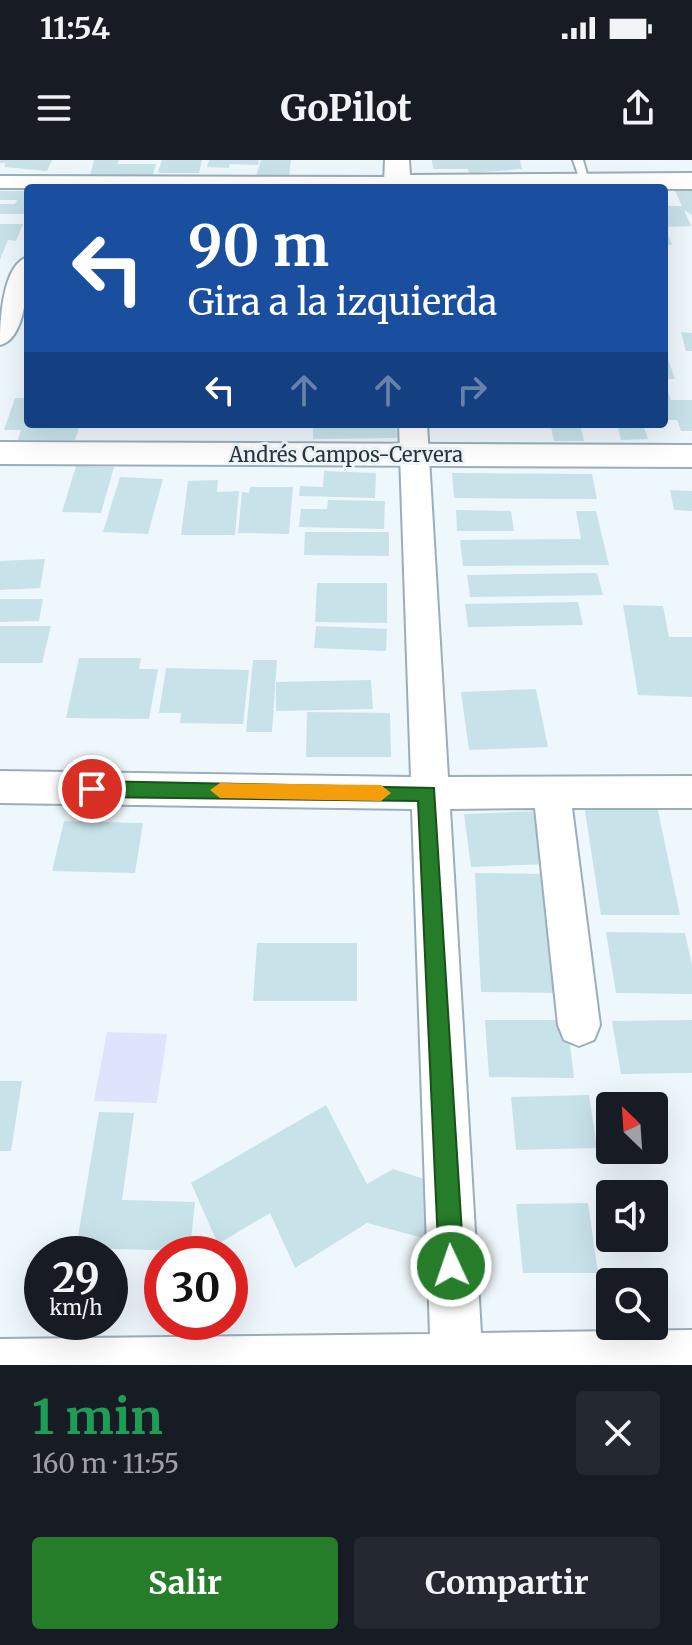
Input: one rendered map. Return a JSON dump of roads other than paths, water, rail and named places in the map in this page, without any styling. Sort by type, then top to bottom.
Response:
[{"type":"street","points":[[58,184],[68,160]]},
{"type":"street","points":[[100,184],[582,171],[692,181]]},
{"type":"street","points":[[0,182],[39,184]]},
{"type":"street","points":[[0,338],[24,275]]},
{"type":"street","points":[[414,439],[427,793],[456,1362]]},
{"type":"street","name":"Andrés Campos-Cervera","points":[[0,453],[414,439],[692,456]]},
{"type":"street","points":[[0,787],[427,793],[692,792]]},
{"type":"street","points":[[552,793],[579,1025]]},
{"type":"street","points":[[0,1365],[456,1362],[692,1356]]}]
